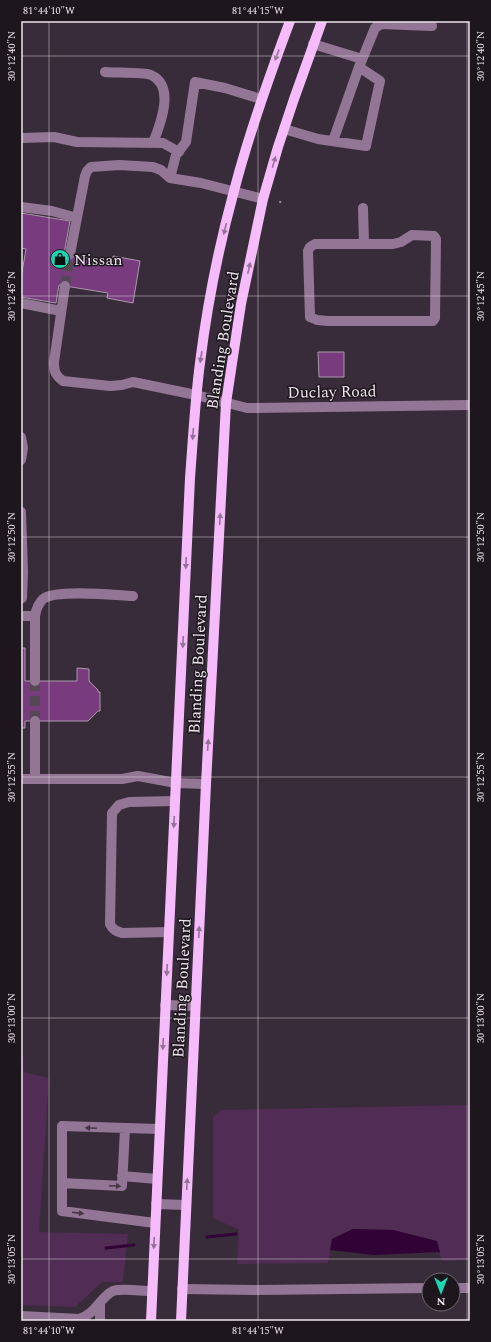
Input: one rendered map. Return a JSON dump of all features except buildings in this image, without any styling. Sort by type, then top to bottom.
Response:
[{"type":"main road","name":"Blanding Boulevard","points":[[151,1321],[190,478],[196,395],[207,318],[234,191],[261,99],[290,21]]},
{"type":"main road","name":"Blanding Boulevard","points":[[181,1321],[195,1006],[226,403],[241,304],[263,199],[284,129],[322,21]]},
{"type":"street","points":[[334,141],[361,63],[375,28],[381,24],[403,23],[432,26]]},
{"type":"street","points":[[284,129],[318,139],[366,146],[380,81],[361,63],[313,44]]},
{"type":"street","points":[[105,72],[150,75],[158,80],[163,88],[164,101],[162,116],[153,143]]},
{"type":"street","points":[[170,178],[176,155],[186,142],[195,82],[225,88],[261,99]]},
{"type":"street","points":[[21,138],[54,137],[77,142],[163,143],[179,152]]},
{"type":"street","points":[[70,254],[85,176],[91,167],[119,165],[153,167],[161,170],[170,178],[201,183],[263,199]]},
{"type":"street","points":[[21,207],[52,211],[77,218]]},
{"type":"street","points":[[363,208],[364,244]]},
{"type":"street","points":[[412,235],[434,236],[436,239],[435,318],[433,321],[328,321],[311,319],[308,251],[310,247],[314,244],[364,244],[393,244],[401,242],[412,235]]},
{"type":"street","name":"Duclay Road","points":[[65,286],[54,369],[57,376],[63,381],[110,386],[133,382],[196,395],[247,408],[470,405]]},
{"type":"street","points":[[21,303],[61,311]]},
{"type":"street","points":[[21,437],[24,448],[21,460]]},
{"type":"street","points":[[21,512],[23,572],[21,598],[36,613]]},
{"type":"street","points":[[35,681],[36,613],[44,599],[57,595],[133,596]]},
{"type":"street","points":[[21,616],[36,613]]},
{"type":"street","points":[[35,721],[35,779]]},
{"type":"street","points":[[21,779],[122,779],[138,776],[176,783],[206,784]]},
{"type":"street","points":[[169,932],[122,932],[112,929],[110,924],[112,813],[119,805],[129,802],[175,801]]},
{"type":"street","points":[[165,1005],[195,1006]]},
{"type":"street","points":[[155,1223],[62,1211],[62,1126],[160,1129]]},
{"type":"street","points":[[62,1183],[122,1186],[128,1129]]},
{"type":"street","points":[[122,1176],[157,1180]]},
{"type":"street","points":[[156,1204],[186,1205]]},
{"type":"street","points":[[182,1289],[257,1290],[421,1288]]},
{"type":"street","points":[[21,1316],[79,1319],[87,1317],[108,1295],[116,1290],[152,1291]]},
{"type":"street","points":[[100,1304],[100,1321]]},
{"type":"path","points":[[280,203],[281,199]]},
{"type":"shaded area","points":[[21,1032],[24,1072],[49,1078],[39,1232],[128,1234],[123,1282],[102,1282],[75,1307],[21,1305]]},
{"type":"shaded area","points":[[470,1105],[470,1260],[442,1261],[436,1241],[393,1230],[353,1229],[332,1239],[328,1263],[237,1264],[239,1230],[213,1218],[213,1117],[221,1110]]},
{"type":"shaded area","points":[[353,1229],[393,1230],[437,1241],[440,1252],[374,1255],[330,1250],[332,1239]]},
{"type":"waterway","points":[[207,1237],[236,1234]]},
{"type":"waterway","points":[[106,1248],[134,1245]]},
{"type":"tunnel","points":[[65,286],[70,254]]},
{"type":"tunnel","points":[[35,681],[35,721]]},
{"type":"place","name":"Nissan","points":[[60,259]]}]
